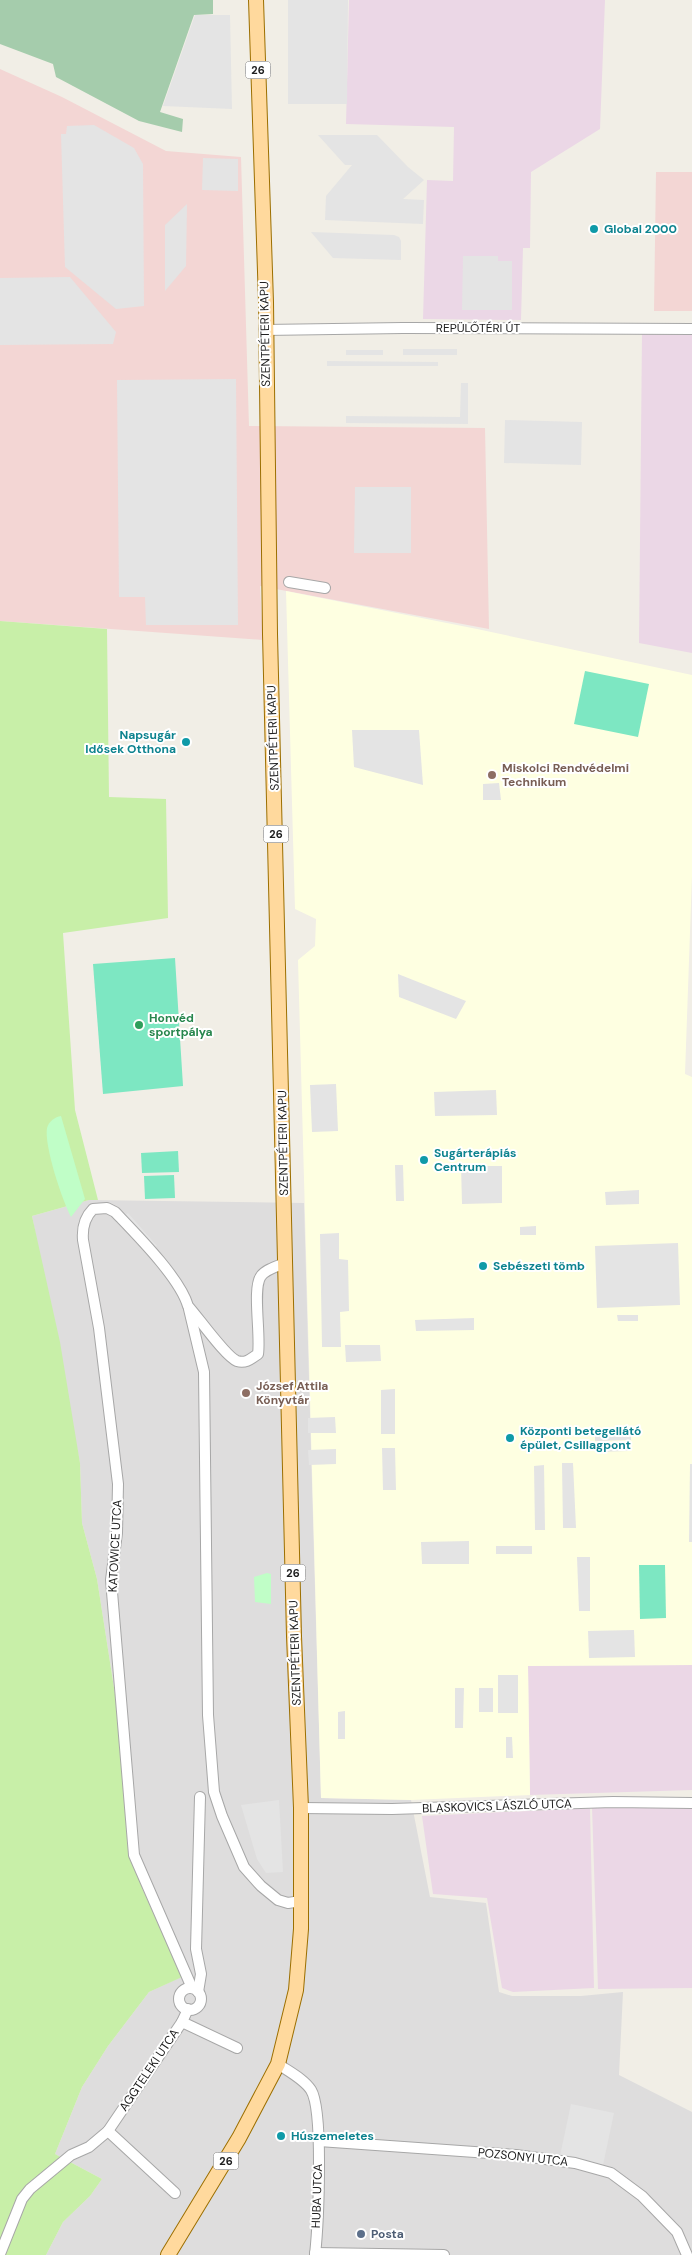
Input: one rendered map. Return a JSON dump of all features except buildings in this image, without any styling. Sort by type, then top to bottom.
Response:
[{"type":"main road","name":"SZENTPÉTERI KAPU","points":[[168,2255],[240,2138],[278,2064],[296,1990],[300,1962],[301,1808],[294,1636],[264,330],[266,302],[256,0]]},
{"type":"street","name":"REPÜLŐTÉRI ÚT","points":[[264,330],[403,328],[692,329]]},
{"type":"street","points":[[289,582],[325,588]]},
{"type":"street","name":"KATOWICE UTCA","points":[[195,1990],[134,1855],[111,1580],[117,1533],[118,1484],[99,1328],[83,1240],[84,1226],[89,1213],[99,1207],[115,1212],[160,1260],[186,1298],[204,1372],[208,1715],[214,1792],[244,1867],[278,1900],[288,1903],[301,1901]]},
{"type":"street","name":"KATOWICE UTCA","points":[[188,1306],[226,1352],[238,1361],[248,1361],[258,1354],[260,1343],[256,1286],[260,1276],[266,1271],[285,1263]]},
{"type":"street","points":[[198,1348],[205,1339],[218,1341]]},
{"type":"street","points":[[195,1990],[201,1974],[196,1949],[200,1797]]},
{"type":"street","name":"BLASKOVICS LÁSZLÓ UTCA","points":[[301,1808],[392,1809],[613,1802],[692,1803]]},
{"type":"street","points":[[186,1989],[195,1990],[201,1999],[198,2006],[188,2009],[182,2006],[180,1996],[186,1989]]},
{"type":"street","name":"AGGTELEKI UTCA","points":[[0,2254],[22,2199],[71,2155],[89,2147],[108,2131],[182,2022],[188,2009]]},
{"type":"street","points":[[182,2022],[237,2048]]},
{"type":"street","name":"HUBA UTCA","points":[[278,2064],[311,2091],[316,2108],[319,2141],[315,2254]]},
{"type":"street","points":[[108,2131],[175,2193]]},
{"type":"street","name":"POZSONYI UTCA","points":[[319,2141],[516,2155],[575,2163],[611,2173],[642,2196],[677,2232],[687,2255]]},
{"type":"street","points":[[315,2254],[444,2255]]},
{"type":"shaded area","points":[[0,0],[213,0],[213,14],[194,15],[160,112],[183,119],[182,132],[139,121],[56,77],[53,64],[0,44]]},
{"type":"shaded area","points":[[288,0],[348,0],[347,104],[288,104]]},
{"type":"shaded area","points":[[349,0],[605,0],[600,129],[531,172],[530,248],[523,248],[521,320],[423,319],[427,180],[453,181],[454,127],[346,124]]},
{"type":"shaded area","points":[[195,15],[230,15],[232,109],[163,106]]},
{"type":"shaded area","points":[[0,69],[62,97],[166,151],[241,157],[249,426],[485,428],[489,629],[260,586],[263,640],[0,621]]},
{"type":"shaded area","points":[[94,125],[134,148],[143,164],[144,306],[116,309],[65,267],[61,134],[66,134],[67,126]]},
{"type":"shaded area","points":[[318,135],[377,135],[408,167],[424,180],[403,199],[424,200],[423,224],[325,220],[326,196],[352,165],[345,165]]},
{"type":"shaded area","points":[[203,158],[238,159],[238,191],[202,190]]},
{"type":"shaded area","points":[[656,172],[692,172],[692,311],[654,311]]},
{"type":"shaded area","points":[[187,204],[186,266],[165,291],[165,225]]},
{"type":"shaded area","points":[[311,232],[394,235],[399,237],[401,241],[401,260],[333,258]]},
{"type":"shaded area","points":[[463,256],[498,256],[498,261],[512,261],[512,310],[462,310]]},
{"type":"shaded area","points":[[70,277],[116,332],[113,344],[0,345],[0,278]]},
{"type":"shaded area","points":[[642,334],[692,335],[692,653],[639,643]]},
{"type":"shaded area","points":[[403,349],[457,349],[457,355],[403,355]]},
{"type":"shaded area","points":[[346,350],[383,350],[383,355],[346,355]]},
{"type":"shaded area","points":[[327,361],[438,362],[438,366],[327,366]]},
{"type":"shaded area","points":[[236,379],[238,625],[146,625],[145,597],[119,597],[117,380]]},
{"type":"shaded area","points":[[461,383],[468,383],[468,424],[346,423],[346,416],[460,417]]},
{"type":"shaded area","points":[[505,420],[582,422],[581,465],[504,463]]},
{"type":"shaded area","points":[[355,487],[411,487],[411,553],[354,553]]},
{"type":"shaded area","points":[[286,591],[692,675],[692,875],[685,1074],[692,1077],[692,1665],[528,1666],[530,1795],[411,1800],[321,1798],[298,960],[315,946],[316,919],[295,909]]},
{"type":"shaded area","points":[[352,730],[419,730],[423,785],[354,767]]},
{"type":"shaded area","points":[[499,783],[501,800],[483,800],[483,784]]},
{"type":"shaded area","points":[[398,974],[466,1001],[456,1019],[399,997]]},
{"type":"shaded area","points":[[336,1084],[338,1131],[312,1132],[310,1085]]},
{"type":"shaded area","points":[[496,1090],[497,1115],[435,1116],[434,1092]]},
{"type":"shaded area","points":[[395,1165],[403,1165],[404,1201],[396,1201]]},
{"type":"shaded area","points":[[461,1166],[502,1166],[502,1203],[462,1204]]},
{"type":"shaded area","points":[[639,1190],[639,1204],[606,1205],[605,1192]]},
{"type":"shaded area","points":[[89,1200],[304,1203],[321,1798],[411,1800],[430,1897],[486,1903],[499,1992],[512,1996],[581,1996],[623,1992],[619,2075],[692,2112],[692,2255],[46,2255],[63,2222],[90,2196],[102,2179],[55,2154],[82,2087],[108,2046],[149,1992],[181,1977],[142,1888],[124,1752],[97,1579],[82,1523],[80,1463],[32,1216]]},
{"type":"shaded area","points":[[128,1213],[157,1246],[151,1251],[121,1219]]},
{"type":"shaded area","points":[[536,1226],[536,1235],[520,1235],[520,1227]]},
{"type":"shaded area","points":[[339,1233],[339,1259],[348,1260],[349,1311],[340,1312],[341,1347],[322,1347],[320,1234]]},
{"type":"shaded area","points":[[678,1243],[680,1305],[597,1308],[595,1246]]},
{"type":"shaded area","points":[[617,1315],[638,1315],[638,1321],[618,1321]]},
{"type":"shaded area","points":[[474,1318],[474,1330],[416,1331],[415,1320]]},
{"type":"shaded area","points":[[345,1345],[380,1345],[381,1361],[346,1362]]},
{"type":"shaded area","points":[[395,1389],[395,1434],[381,1434],[381,1390]]},
{"type":"shaded area","points":[[335,1417],[336,1433],[308,1433],[308,1418]]},
{"type":"shaded area","points":[[631,1435],[631,1440],[595,1441],[595,1436]]},
{"type":"shaded area","points":[[598,1446],[628,1446],[628,1451],[598,1452]]},
{"type":"shaded area","points":[[382,1448],[395,1448],[396,1490],[383,1490]]},
{"type":"shaded area","points":[[336,1449],[336,1464],[309,1465],[308,1450]]},
{"type":"shaded area","points":[[562,1463],[573,1463],[576,1528],[563,1528]]},
{"type":"shaded area","points":[[690,1464],[692,1464],[692,1542],[689,1542]]},
{"type":"shaded area","points":[[544,1465],[545,1530],[535,1530],[534,1466]]},
{"type":"shaded area","points":[[469,1541],[469,1564],[422,1564],[421,1542]]},
{"type":"shaded area","points":[[496,1546],[532,1546],[532,1554],[496,1554]]},
{"type":"shaded area","points":[[577,1557],[590,1557],[590,1611],[579,1611]]},
{"type":"shaded area","points":[[634,1630],[635,1657],[589,1658],[588,1631]]},
{"type":"shaded area","points":[[692,1665],[692,1790],[530,1795],[528,1666]]},
{"type":"shaded area","points":[[498,1675],[518,1675],[518,1713],[498,1713]]},
{"type":"shaded area","points":[[455,1688],[464,1688],[463,1728],[455,1728]]},
{"type":"shaded area","points":[[479,1688],[493,1688],[493,1712],[479,1712]]},
{"type":"shaded area","points":[[345,1711],[345,1739],[338,1739],[338,1712]]},
{"type":"shaded area","points":[[506,1737],[512,1737],[513,1758],[506,1758]]},
{"type":"shaded area","points":[[279,1800],[283,1872],[266,1873],[257,1859],[241,1805]]},
{"type":"shaded area","points":[[692,1805],[692,1988],[598,1989],[592,1807]]},
{"type":"shaded area","points":[[590,1808],[594,1988],[513,1992],[502,1988],[487,1898],[433,1894],[422,1816]]},
{"type":"shaded area","points":[[571,2104],[614,2113],[603,2165],[560,2156]]},
{"type":"green space","points":[[0,621],[107,629],[109,797],[166,799],[168,918],[63,933],[75,1110],[98,1200],[89,1200],[32,1216],[60,1342],[80,1463],[82,1523],[97,1579],[124,1752],[142,1888],[182,1977],[149,1992],[108,2046],[82,2087],[55,2154],[102,2179],[90,2196],[63,2222],[46,2255],[0,2255]]},
{"type":"green space","points":[[585,671],[649,684],[638,737],[574,724]]},
{"type":"green space","name":"Honvéd sportpálya","points":[[175,958],[183,1086],[103,1094],[93,964]]},
{"type":"green space","points":[[61,1116],[85,1199],[71,1217],[63,1198],[48,1147],[47,1128],[49,1123],[54,1118]]},
{"type":"green space","points":[[178,1151],[179,1172],[142,1173],[141,1153]]},
{"type":"green space","points":[[174,1175],[175,1198],[145,1199],[144,1176]]},
{"type":"green space","points":[[639,1565],[665,1565],[666,1618],[640,1619]]},
{"type":"green space","points":[[267,1573],[271,1574],[271,1604],[255,1602],[254,1577]]},
{"type":"place","name":"Global 2000","points":[[594,229]]},
{"type":"place","name":"Napsugár Idősek Otthona","points":[[186,742]]},
{"type":"place","name":"Miskolci Rendvédelmi Technikum","points":[[492,775]]},
{"type":"place","name":"Honvéd sportpálya","points":[[139,1025]]},
{"type":"place","name":"Sugárterápiás Centrum","points":[[424,1160]]},
{"type":"place","name":"Sebészeti tömb","points":[[483,1266]]},
{"type":"place","name":"József Attila Könyvtár","points":[[246,1393]]},
{"type":"place","name":"Központi betegellátó épület, Csillagpont","points":[[510,1438]]},
{"type":"place","name":"Húszemeletes","points":[[281,2136]]},
{"type":"place","name":"Posta","points":[[361,2234]]}]
